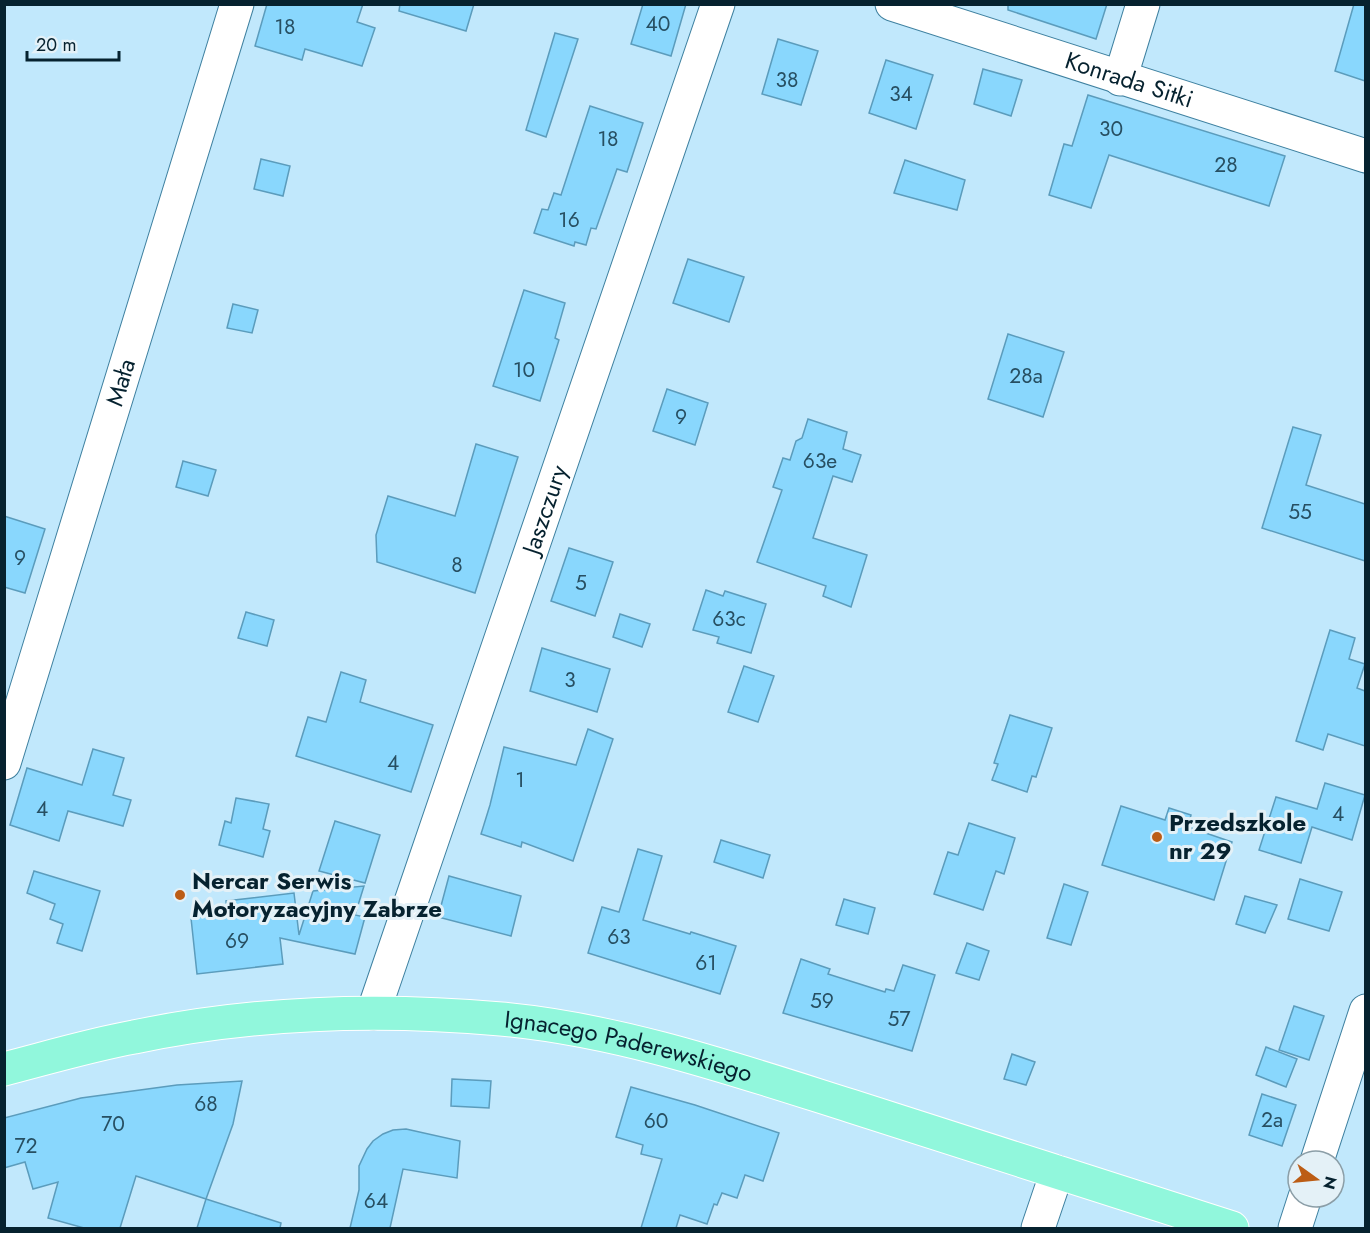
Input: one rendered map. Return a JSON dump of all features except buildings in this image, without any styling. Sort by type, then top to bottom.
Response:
[{"type":"main road","name":"Ignacego Paderewskiego","points":[[4,1069],[121,1039],[189,1027],[317,1013],[373,1013],[501,1019],[571,1028],[710,1061],[1232,1228]]},
{"type":"street","name":"Mała","points":[[4,763],[237,4]]},
{"type":"street","name":"Jaszczury","points":[[373,1013],[718,4]]},
{"type":"street","name":"Konrada Sitki","points":[[892,4],[1365,156]]},
{"type":"street","points":[[1120,79],[1143,4]]},
{"type":"street","points":[[1321,1149],[1365,1011]]},
{"type":"street","points":[[1038,1228],[1057,1172]]},
{"type":"street","points":[[1295,1228],[1301,1209]]},
{"type":"place","name":"Przedszkole nr 29","points":[[1157,837]]},
{"type":"place","name":"Nercar Serwis Motoryzacyjny Zabrze","points":[[180,895]]}]
